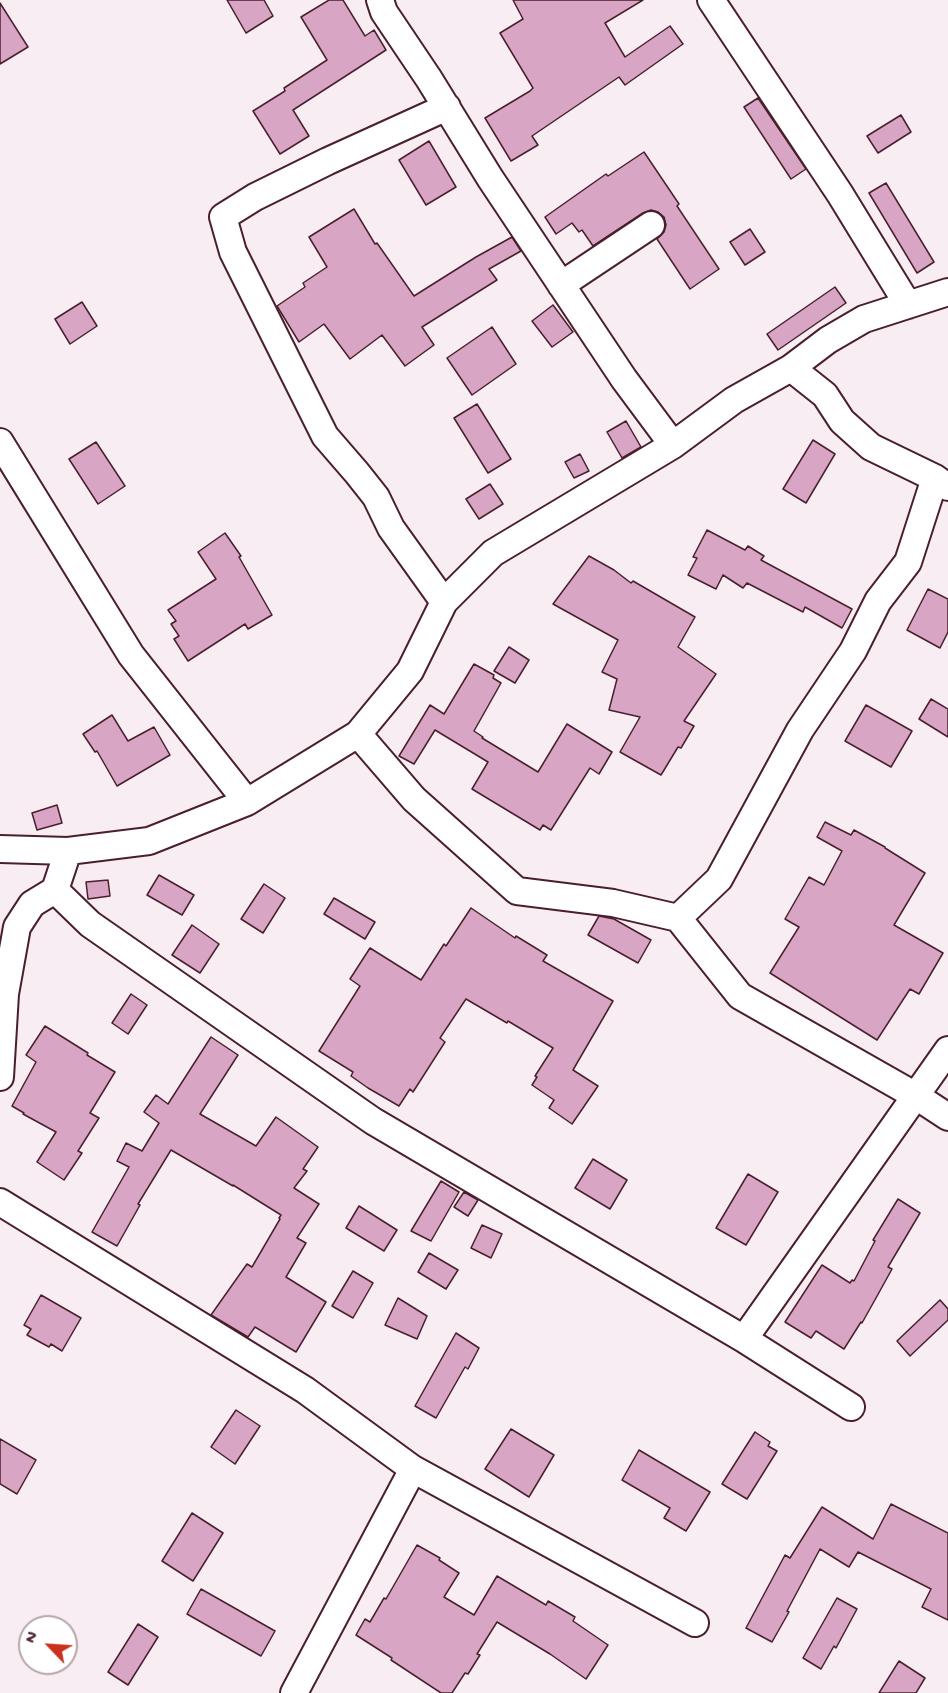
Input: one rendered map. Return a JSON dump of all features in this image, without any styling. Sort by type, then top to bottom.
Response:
[{"type":"street","points":[[380,0],[384,12],[447,107],[490,178],[624,379],[674,445]]},
{"type":"street","points":[[711,0],[840,194],[908,305]]},
{"type":"street","points":[[444,602],[391,528],[376,498],[325,436],[233,252],[224,217],[255,197],[447,107]]},
{"type":"street","points":[[561,285],[651,225]]},
{"type":"street","points":[[0,849],[68,851],[149,841],[247,802],[358,734],[410,671],[444,602],[494,553],[674,445],[734,400],[792,368],[828,340],[864,319],[948,292]]},
{"type":"street","points":[[678,918],[719,879],[800,730],[853,651],[878,601],[909,562],[941,483],[871,447],[842,421],[825,395],[792,368]]},
{"type":"street","points":[[0,442],[131,655],[247,802]]},
{"type":"street","points":[[358,734],[414,799],[517,891],[614,903],[678,918],[740,996],[916,1096],[948,1117]]},
{"type":"street","points":[[0,1077],[5,994],[17,927],[32,904],[55,891],[68,851]]},
{"type":"street","points":[[55,891],[90,924],[373,1121],[744,1339],[851,1407]]},
{"type":"street","points":[[744,1339],[948,1050]]},
{"type":"street","points":[[0,1202],[305,1390],[413,1470],[695,1623]]},
{"type":"street","points":[[294,1693],[413,1470]]},
{"type":"building","points":[[227,0],[264,0],[273,16],[246,33]]},
{"type":"building","points":[[329,0],[343,0],[365,36],[374,30],[386,50],[293,110],[309,136],[280,154],[253,111],[327,60],[301,17]]},
{"type":"building","points":[[513,0],[643,0],[605,23],[625,57],[670,26],[683,44],[625,85],[619,77],[532,136],[538,145],[511,161],[485,118],[533,88],[500,33],[523,19]]},
{"type":"building","points":[[0,3],[28,47],[0,64]]},
{"type":"building","points":[[758,98],[806,169],[791,179],[744,107]]},
{"type":"building","points":[[901,115],[911,132],[878,153],[867,136]]},
{"type":"building","points":[[429,141],[456,187],[426,205],[399,160]]},
{"type":"building","points":[[644,152],[719,269],[690,289],[657,239],[664,232],[666,225],[664,217],[658,212],[651,210],[643,213],[593,246],[582,230],[579,232],[572,223],[556,234],[545,217],[606,174],[608,176]]},
{"type":"building","points":[[886,183],[934,262],[917,273],[869,193]]},
{"type":"building","points":[[354,209],[375,244],[377,243],[414,296],[512,237],[521,251],[489,269],[497,280],[422,327],[434,345],[405,366],[382,335],[350,359],[324,324],[299,342],[277,306],[305,287],[303,283],[327,267],[309,237]]},
{"type":"building","points":[[750,229],[765,252],[745,265],[730,242]]},
{"type":"building","points":[[835,287],[846,303],[778,350],[767,334]]},
{"type":"building","points":[[82,302],[97,326],[70,344],[55,319]]},
{"type":"building","points":[[553,305],[573,332],[552,347],[532,321]]},
{"type":"building","points":[[492,327],[516,364],[472,395],[447,358]]},
{"type":"building","points":[[477,404],[511,459],[488,473],[454,418]]},
{"type":"building","points":[[626,421],[641,447],[622,458],[607,432]]},
{"type":"building","points":[[813,440],[835,454],[806,503],[783,489]]},
{"type":"building","points":[[96,442],[125,486],[98,504],[69,459]]},
{"type":"building","points":[[580,454],[589,471],[574,478],[565,462]]},
{"type":"building","points":[[490,484],[503,504],[479,519],[466,499]]},
{"type":"building","points":[[707,530],[745,550],[748,546],[764,556],[761,560],[852,609],[842,628],[805,607],[803,612],[747,583],[743,588],[723,575],[716,589],[688,575],[697,558],[693,557]]},
{"type":"building","points":[[225,533],[241,556],[239,557],[272,615],[248,629],[245,624],[188,661],[174,639],[179,636],[171,624],[176,621],[168,610],[216,579],[198,552]]},
{"type":"building","points":[[589,556],[631,583],[633,581],[695,617],[678,647],[716,674],[684,721],[694,726],[661,775],[620,752],[640,717],[609,710],[617,679],[602,672],[618,640],[553,604]]},
{"type":"building","points":[[928,589],[948,599],[948,632],[940,648],[907,630]]},
{"type":"building","points":[[509,647],[529,660],[515,683],[494,671]]},
{"type":"building","points":[[474,664],[494,675],[493,678],[501,683],[474,731],[482,738],[538,772],[567,724],[612,752],[599,774],[590,768],[551,830],[543,825],[540,830],[472,789],[488,762],[435,730],[414,764],[399,756],[430,705],[444,714]]},
{"type":"building","points":[[931,699],[948,709],[948,737],[919,719]]},
{"type":"building","points":[[866,705],[912,731],[891,767],[845,741]]},
{"type":"building","points":[[112,715],[128,741],[154,727],[170,755],[117,786],[97,751],[95,752],[83,734]]},
{"type":"building","points":[[57,805],[62,823],[37,830],[32,813]]},
{"type":"building","points":[[825,822],[851,835],[854,830],[925,873],[894,925],[943,953],[919,994],[910,989],[877,1040],[770,973],[799,927],[785,919],[809,877],[824,885],[842,851],[817,837]]},
{"type":"building","points":[[159,875],[194,895],[182,915],[147,895]]},
{"type":"building","points":[[108,880],[110,896],[88,899],[86,882]]},
{"type":"building","points":[[264,884],[285,898],[263,933],[241,919]]},
{"type":"building","points":[[334,898],[375,922],[365,939],[324,914]]},
{"type":"building","points":[[471,908],[515,938],[516,936],[547,955],[543,961],[613,1001],[573,1070],[598,1086],[572,1124],[549,1108],[554,1100],[532,1085],[537,1077],[535,1076],[553,1048],[466,999],[440,1038],[445,1042],[413,1092],[410,1089],[399,1106],[368,1088],[351,1076],[353,1072],[319,1051],[360,986],[350,979],[370,948],[421,980]]},
{"type":"building","points":[[599,916],[614,919],[651,940],[638,963],[588,935]]},
{"type":"building","points":[[192,925],[219,944],[200,973],[172,955]]},
{"type":"building","points":[[131,994],[147,1005],[128,1034],[112,1023]]},
{"type":"building","points":[[45,1026],[115,1072],[90,1113],[99,1118],[78,1151],[82,1153],[64,1180],[37,1162],[56,1132],[12,1106],[36,1062],[26,1055]]},
{"type":"building","points":[[211,1037],[238,1055],[200,1114],[256,1146],[276,1117],[318,1147],[303,1169],[307,1171],[294,1188],[319,1204],[297,1238],[306,1243],[286,1277],[326,1302],[296,1352],[255,1327],[248,1337],[211,1315],[247,1264],[252,1267],[281,1215],[233,1185],[171,1150],[138,1204],[140,1205],[117,1246],[92,1232],[129,1167],[117,1161],[126,1143],[142,1151],[159,1123],[144,1112],[156,1095],[168,1104]]},
{"type":"building","points":[[593,1159],[627,1180],[610,1209],[575,1188]]},
{"type":"building","points":[[748,1174],[778,1192],[746,1245],[716,1228]]},
{"type":"building","points":[[441,1181],[459,1192],[431,1241],[411,1231]]},
{"type":"building","points":[[464,1192],[478,1200],[468,1216],[454,1207]]},
{"type":"building","points":[[898,1199],[920,1213],[888,1267],[892,1269],[876,1298],[844,1349],[816,1331],[811,1338],[785,1322],[822,1265],[850,1283],[854,1281],[875,1241],[873,1240]]},
{"type":"building","points":[[359,1206],[397,1230],[384,1251],[346,1228]]},
{"type":"building","points":[[482,1225],[502,1234],[491,1258],[471,1248]]},
{"type":"building","points":[[429,1253],[458,1270],[446,1289],[418,1272]]},
{"type":"building","points":[[353,1271],[373,1283],[353,1318],[332,1306]]},
{"type":"building","points":[[41,1295],[81,1318],[62,1351],[27,1335],[31,1329],[24,1325]]},
{"type":"building","points":[[398,1298],[427,1316],[417,1339],[385,1325]]},
{"type":"building","points":[[940,1300],[948,1309],[948,1320],[910,1356],[897,1341]]},
{"type":"building","points":[[456,1333],[479,1348],[468,1369],[465,1367],[436,1418],[415,1406]]},
{"type":"building","points":[[236,1410],[260,1426],[235,1464],[211,1447]]},
{"type":"building","points":[[511,1429],[554,1455],[529,1497],[485,1469]]},
{"type":"building","points":[[755,1432],[770,1442],[768,1446],[777,1451],[747,1499],[722,1484]]},
{"type":"building","points":[[0,1439],[36,1460],[17,1494],[0,1484]]},
{"type":"building","points":[[639,1450],[710,1492],[686,1531],[664,1518],[670,1508],[622,1480]]},
{"type":"building","points":[[891,1504],[948,1533],[948,1620],[922,1607],[931,1589],[858,1552],[849,1567],[820,1549],[772,1642],[746,1628],[785,1555],[790,1558],[822,1507],[873,1539]]},
{"type":"building","points":[[192,1513],[223,1533],[193,1581],[162,1561]]},
{"type":"building","points":[[417,1545],[440,1558],[439,1560],[459,1573],[444,1597],[474,1615],[497,1576],[546,1605],[548,1601],[575,1617],[573,1621],[608,1645],[586,1679],[497,1622],[477,1654],[480,1655],[468,1674],[465,1673],[452,1693],[441,1693],[356,1635],[365,1619],[370,1622],[384,1598],[386,1599]]},
{"type":"building","points":[[201,1589],[275,1631],[261,1656],[187,1614]]},
{"type":"building","points":[[837,1598],[857,1609],[836,1648],[834,1646],[821,1669],[803,1658]]},
{"type":"building","points":[[138,1624],[158,1637],[128,1685],[108,1672]]},
{"type":"building","points":[[899,1661],[925,1678],[916,1693],[879,1693]]}]
